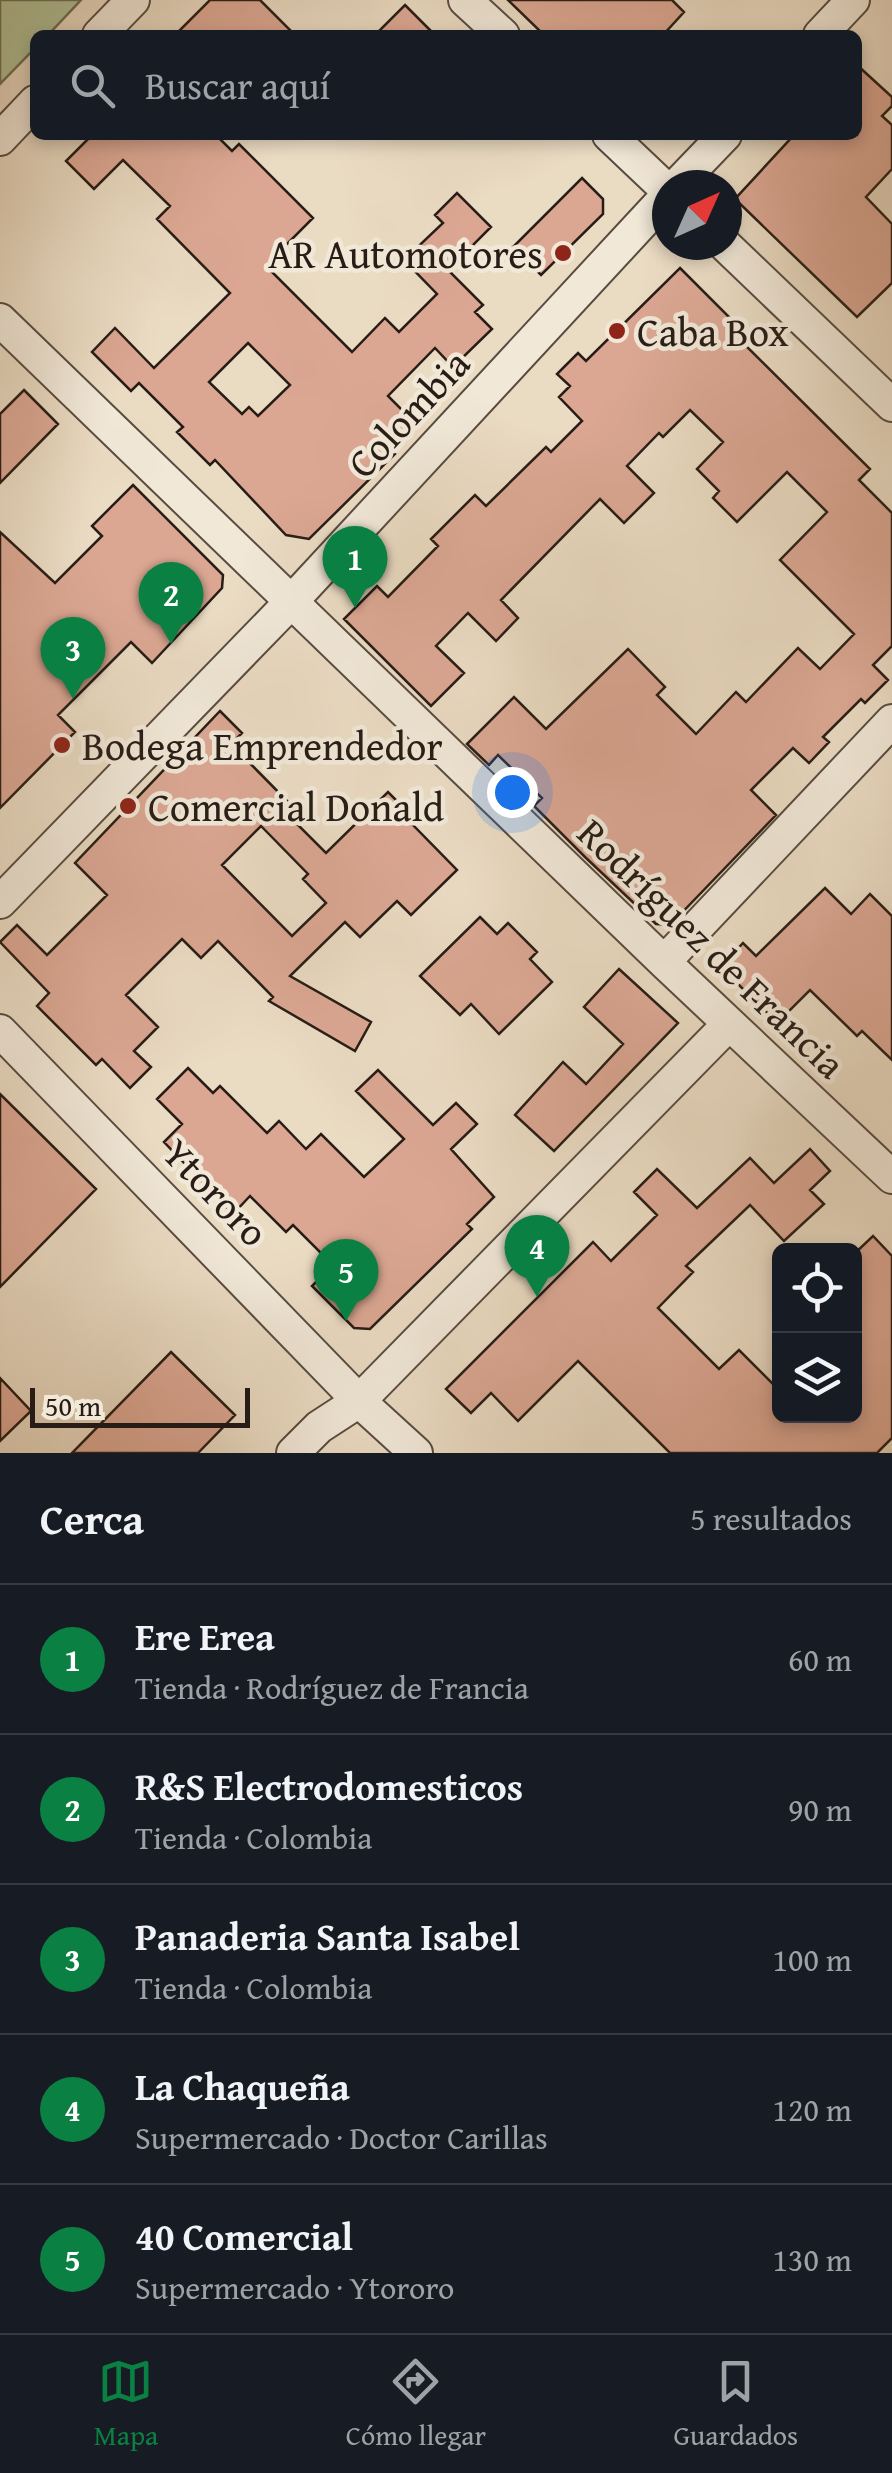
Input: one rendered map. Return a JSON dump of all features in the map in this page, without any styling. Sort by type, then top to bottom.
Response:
[{"type":"street","points":[[104,30],[132,0]]},
{"type":"street","points":[[466,0],[498,30]]},
{"type":"street","points":[[825,30],[853,0]]},
{"type":"street","points":[[0,139],[30,107]]},
{"type":"street","points":[[614,140],[652,178]]},
{"type":"street","points":[[691,170],[720,140]]},
{"type":"street","name":"Colombia","points":[[0,902],[290,603],[652,209]]},
{"type":"street","points":[[741,260],[892,405]]},
{"type":"street","name":"Rodríguez de Francia","points":[[0,320],[290,603],[892,1177]]},
{"type":"street","points":[[664,962],[892,721]]},
{"type":"street","points":[[293,1453],[319,1427],[359,1401],[729,1024]]},
{"type":"street","name":"Ytororo","points":[[0,1031],[359,1401],[416,1453]]},
{"type":"green space","points":[[0,0],[81,0],[53,30],[30,30],[30,53],[0,84]]},
{"type":"building","points":[[210,0],[260,0],[290,30],[180,30]]},
{"type":"building","points":[[508,0],[672,0],[684,12],[668,30],[539,30]]},
{"type":"building","points":[[405,5],[430,30],[380,30]]},
{"type":"building","points":[[862,70],[892,97],[892,106],[882,116],[892,125],[892,169],[866,197],[892,224],[892,283],[857,317],[742,206],[742,191],[789,140],[862,140]]},
{"type":"building","points":[[87,140],[221,140],[232,151],[239,144],[313,218],[276,255],[280,259],[269,269],[352,352],[385,318],[399,332],[437,294],[404,260],[443,223],[435,215],[457,193],[491,227],[448,270],[483,305],[475,312],[492,329],[453,367],[435,348],[388,396],[417,425],[392,450],[395,454],[309,539],[286,535],[215,460],[210,465],[177,432],[183,427],[139,383],[131,391],[92,352],[115,328],[154,368],[230,293],[157,219],[170,206],[123,160],[94,189],[66,161]],"holes":[[[248,343],[290,385],[258,416],[249,407],[242,414],[209,382]]]},
{"type":"building","points":[[582,178],[603,199],[603,214],[541,275],[513,247]]},
{"type":"building","points":[[680,268],[739,327],[733,333],[870,469],[859,480],[892,513],[892,646],[873,665],[888,680],[865,703],[861,699],[823,737],[829,742],[809,763],[793,748],[751,790],[776,815],[670,925],[656,924],[585,857],[534,806],[542,798],[498,755],[489,765],[467,744],[514,697],[546,729],[628,649],[665,687],[657,695],[696,734],[736,692],[746,702],[798,648],[820,669],[854,634],[780,560],[827,512],[787,472],[737,522],[713,498],[719,491],[697,469],[723,442],[690,410],[663,437],[659,433],[627,466],[654,493],[624,523],[600,499],[501,600],[518,618],[496,641],[468,613],[436,646],[464,673],[431,706],[344,619],[377,586],[388,597],[438,546],[431,539],[475,495],[486,506],[546,447],[551,452],[582,421],[559,397],[570,386],[557,374],[578,353],[586,361]]},
{"type":"building","points":[[24,390],[58,424],[0,483],[0,414]]},
{"type":"building","points":[[133,485],[223,575],[222,588],[152,663],[131,642],[58,715],[75,732],[0,808],[0,532],[55,583],[102,536],[92,526]]},
{"type":"building","points":[[220,711],[242,733],[231,744],[297,811],[290,817],[326,853],[388,792],[417,821],[413,825],[457,870],[411,915],[397,901],[360,937],[345,922],[290,976],[371,1022],[355,1051],[269,1001],[273,997],[218,941],[201,958],[182,939],[126,995],[158,1027],[134,1051],[151,1067],[130,1088],[102,1059],[96,1065],[37,1006],[49,993],[0,942],[17,925],[47,955],[107,895],[75,863]],"holes":[[[261,826],[308,874],[303,879],[326,903],[292,936],[222,865]]]},
{"type":"building","points":[[825,888],[851,914],[870,894],[892,916],[892,1060],[862,1031],[857,1036],[810,990],[777,1023],[727,973],[728,959],[743,943],[756,956]]},
{"type":"building","points":[[480,917],[497,934],[508,923],[537,952],[530,959],[552,982],[499,1034],[471,1004],[460,1015],[420,976]]},
{"type":"building","points":[[619,969],[678,1023],[554,1151],[515,1115],[563,1062],[586,1084],[623,1044],[584,1007]]},
{"type":"building","points":[[188,1068],[213,1093],[220,1086],[267,1133],[279,1121],[306,1149],[321,1134],[364,1177],[404,1139],[356,1091],[378,1070],[433,1125],[456,1103],[477,1124],[451,1149],[494,1197],[467,1224],[472,1229],[370,1329],[354,1328],[312,1286],[333,1265],[293,1225],[286,1232],[250,1196],[233,1214],[164,1142],[182,1124],[157,1099]]},
{"type":"building","points":[[0,1094],[96,1189],[0,1287]]},
{"type":"building","points":[[810,1149],[830,1171],[810,1190],[824,1204],[784,1241],[750,1205],[686,1266],[693,1272],[658,1308],[719,1369],[739,1350],[772,1383],[772,1423],[862,1423],[862,1246],[873,1236],[892,1256],[892,1438],[877,1453],[670,1453],[578,1361],[518,1421],[491,1393],[471,1413],[446,1389],[593,1242],[611,1261],[657,1215],[634,1192],[657,1169],[697,1208],[750,1158],[774,1183]]},
{"type":"building","points":[[171,1352],[235,1415],[198,1453],[72,1453]]},
{"type":"building","points":[[0,1378],[31,1411],[0,1441]]},
{"type":"place","name":"AR Automotores","points":[[563,253]]},
{"type":"place","name":"Caba Box","points":[[617,331]]},
{"type":"place","name":"Ere Erea","points":[[355,608]]},
{"type":"place","name":"R&S Electrodomesticos","points":[[171,644]]},
{"type":"place","name":"Panaderia Santa Isabel","points":[[73,699]]},
{"type":"place","name":"Bodega Emprendedor","points":[[62,745]]},
{"type":"place","name":"Comercial Donald","points":[[128,806]]},
{"type":"place","name":"La Chaqueña","points":[[537,1297]]},
{"type":"place","name":"40 Comercial","points":[[346,1321]]}]
